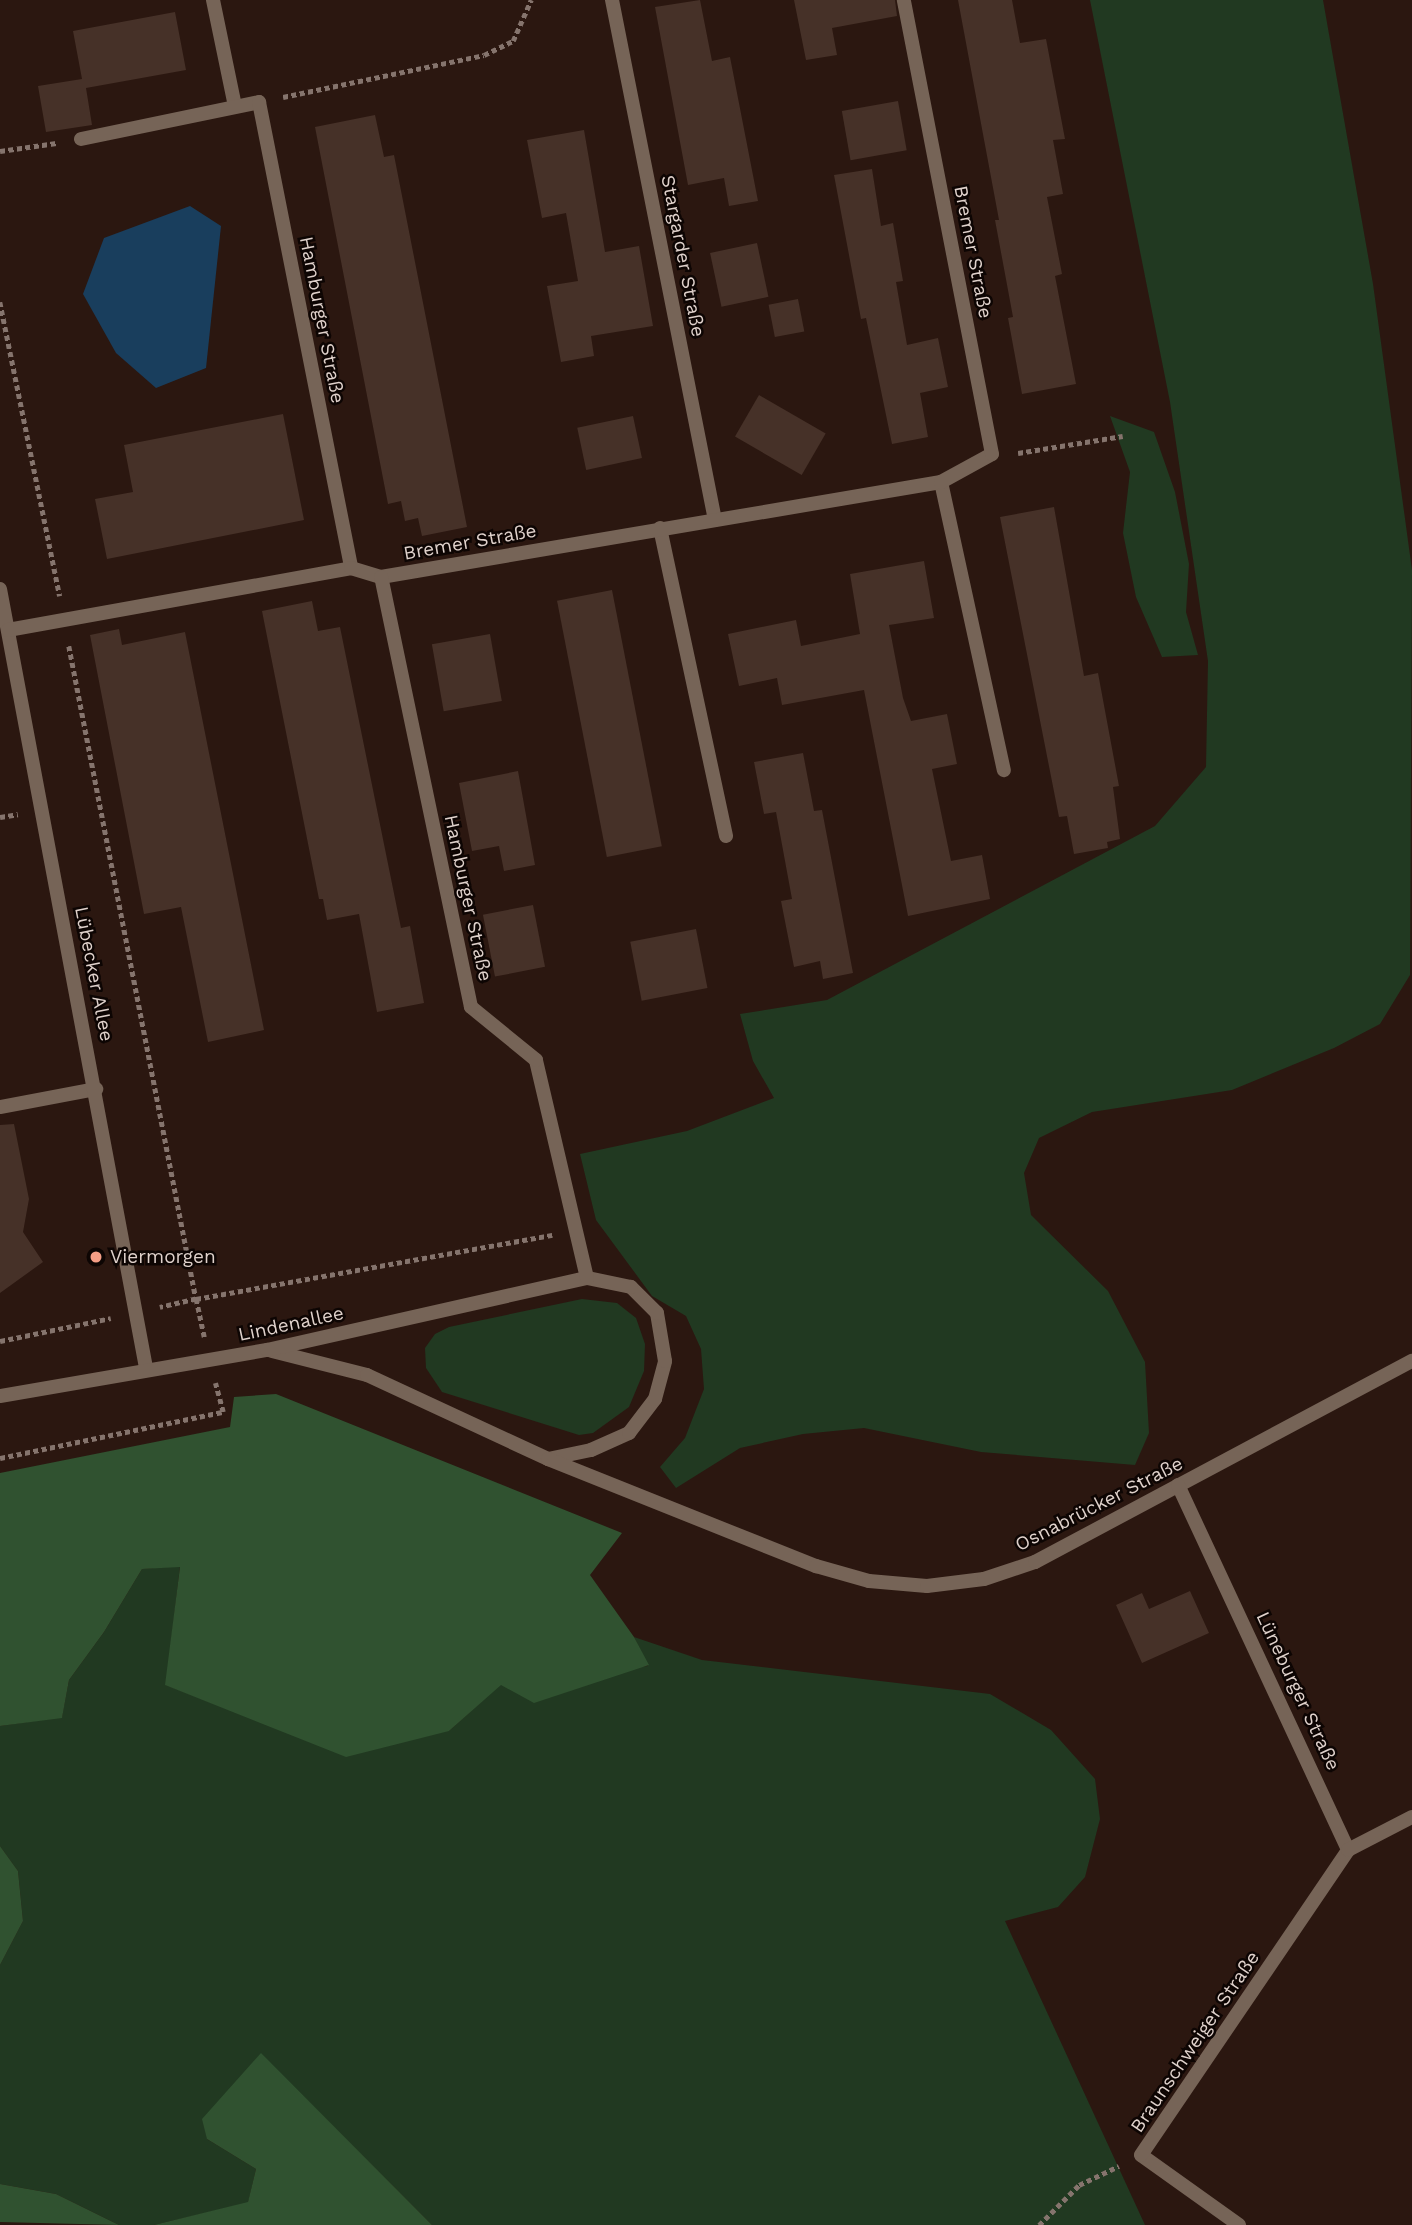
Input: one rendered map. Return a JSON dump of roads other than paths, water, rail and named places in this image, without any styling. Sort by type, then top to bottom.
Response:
[{"type":"street","points":[[81,139],[235,106],[213,0]]},
{"type":"street","name":"Stargarder Straße","points":[[612,0],[715,520]]},
{"type":"street","name":"Bremer Straße","points":[[8,630],[351,568],[381,576],[941,482],[992,454],[904,0]]},
{"type":"street","name":"Hamburger Straße","points":[[235,106],[259,102],[351,568]]},
{"type":"street","points":[[941,482],[1004,770]]},
{"type":"street","points":[[660,528],[726,836]]},
{"type":"street","name":"Hamburger Straße","points":[[381,576],[471,1007],[536,1060],[587,1278]]},
{"type":"street","name":"Lübecker Allee","points":[[0,589],[138,1313],[146,1368]]},
{"type":"street","points":[[0,1107],[96,1089]]},
{"type":"street","points":[[548,1459],[591,1450],[629,1433],[655,1399],[665,1361],[657,1313],[631,1286],[587,1278]]},
{"type":"street","name":"Lindenallee","points":[[0,1396],[146,1368],[267,1350],[587,1278]]},
{"type":"street","name":"Osnabrücker Straße","points":[[267,1350],[367,1376],[548,1459],[816,1566],[869,1581],[927,1586],[984,1579],[1035,1562],[1412,1361]]},
{"type":"street","name":"Lüneburger Straße","points":[[1178,1485],[1348,1850]]},
{"type":"street","points":[[1348,1850],[1412,1817]]},
{"type":"street","name":"Braunschweiger Straße","points":[[1239,2225],[1142,2155],[1348,1850]]},
{"type":"water","points":[[190,206],[221,226],[206,368],[156,388],[116,353],[83,294],[104,238]]},
{"type":"place","name":"Viermorgen","points":[[96,1257]]}]
